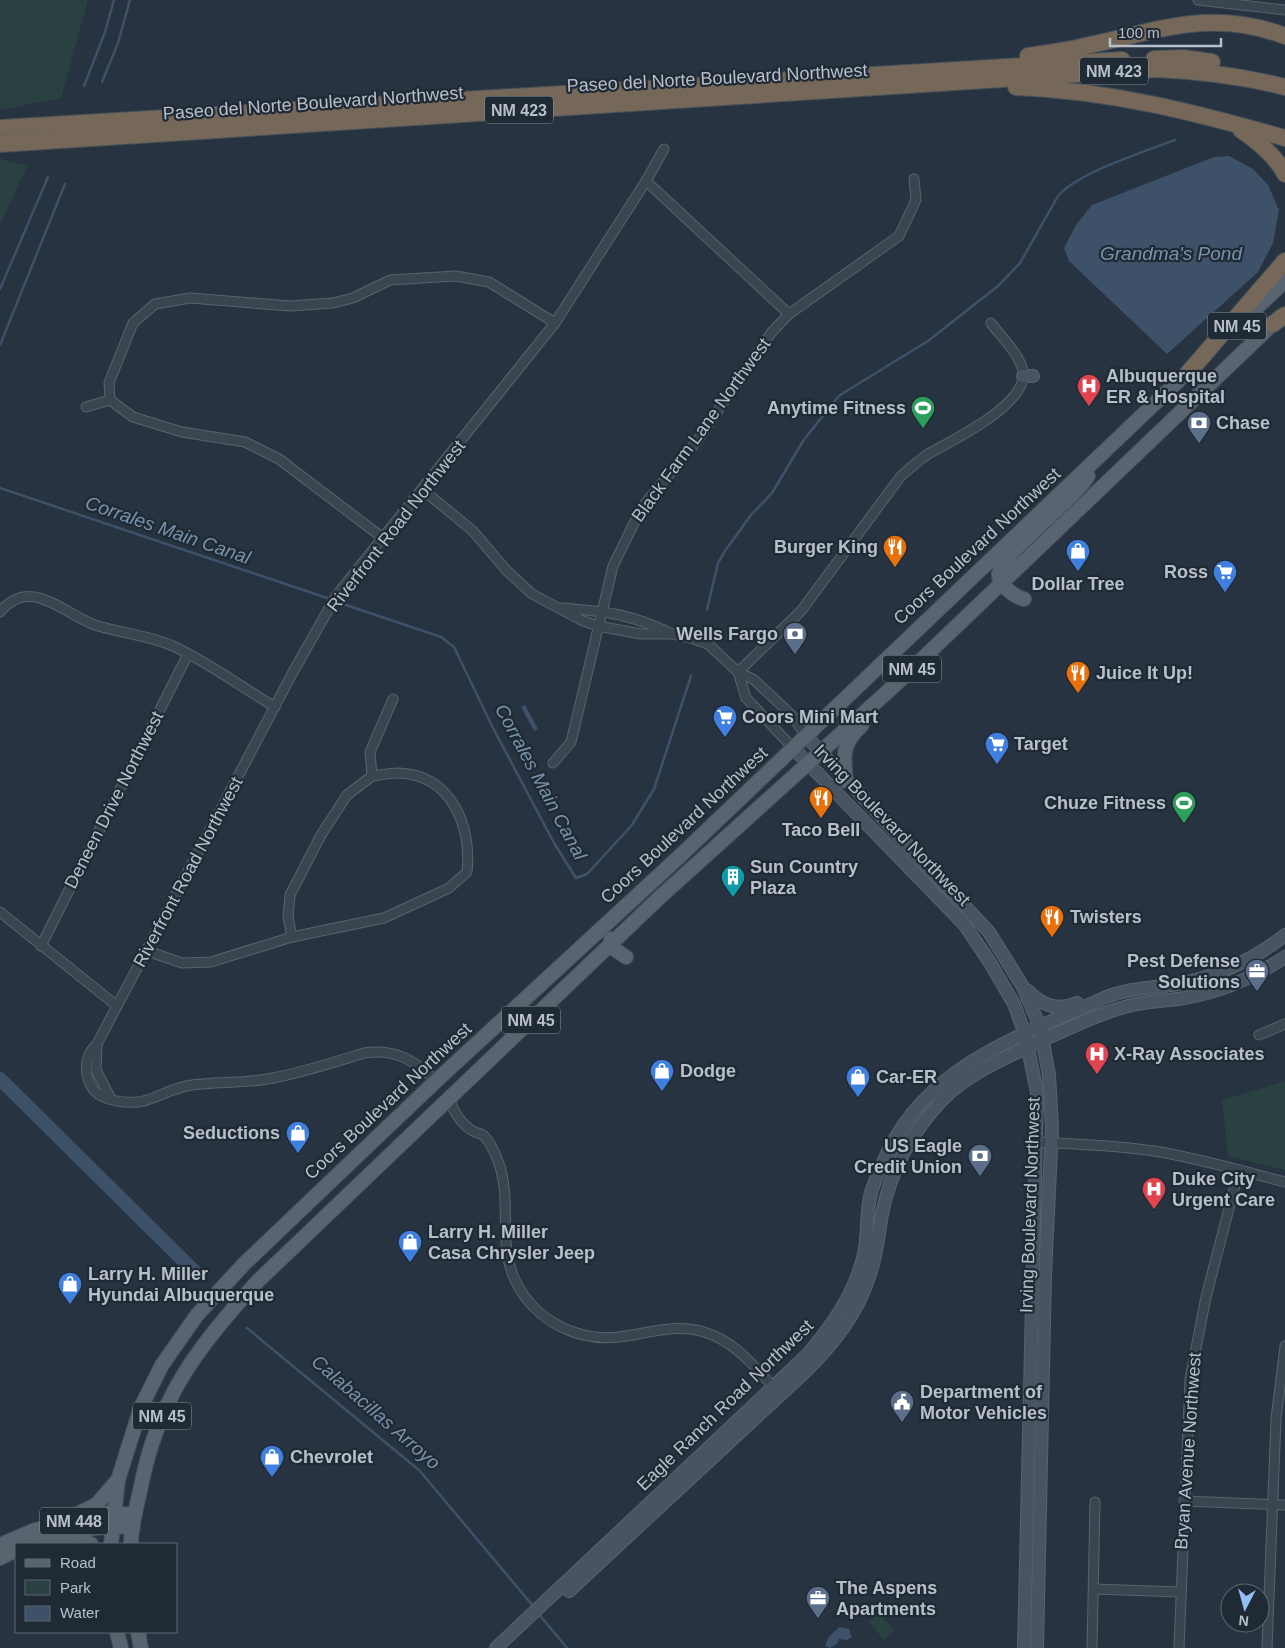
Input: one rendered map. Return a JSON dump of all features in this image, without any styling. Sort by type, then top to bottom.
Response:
[{"type":"highway","points":[[929,71],[1081,47],[1187,23],[1241,24],[1266,29],[1285,36]]},
{"type":"highway","name":"Paseo del Norte Boulevard Northwest","points":[[0,144],[49,140],[98,129],[1097,61],[1183,58],[1240,65],[1285,76]]},
{"type":"highway","name":"Paseo del Norte Boulevard Northwest","points":[[0,128],[50,123],[98,129],[941,84],[1156,69],[1203,71],[1247,77],[1285,88]]},
{"type":"highway","points":[[941,84],[1082,92],[1138,100],[1285,138]]},
{"type":"highway","points":[[1228,122],[1258,142],[1274,158],[1285,174]]},
{"type":"highway","points":[[1189,372],[1285,261]]},
{"type":"main road","name":"Coors Boulevard Northwest","points":[[118,1480],[141,1407],[165,1360],[197,1315],[244,1264],[436,1081],[656,878],[1285,280]]},
{"type":"main road","name":"Coors Boulevard Northwest","points":[[134,1521],[143,1472],[157,1426],[177,1384],[215,1327],[258,1281],[448,1098],[610,946],[896,684],[1281,317]]},
{"type":"main road","points":[[1024,599],[1017,597],[1002,583],[999,576],[1003,565],[1077,491],[1094,462]]},
{"type":"main road","points":[[846,781],[843,757],[846,746],[858,729],[893,698],[896,684]]},
{"type":"main road","points":[[626,957],[610,946],[612,938],[643,903],[656,878]]},
{"type":"main road","points":[[448,1098],[450,1089],[530,1011],[532,993]]},
{"type":"main road","points":[[324,1217],[342,1193],[436,1103],[439,1095],[436,1081]]},
{"type":"main road","points":[[35,1530],[96,1505],[118,1480]]},
{"type":"main road","name":"NM 45","points":[[110,1543],[118,1480]]},
{"type":"main road","name":"NM 448","points":[[0,1545],[35,1530],[112,1519],[134,1521]]},
{"type":"main road","name":"NM 448","points":[[35,1543],[112,1519]]},
{"type":"main road","name":"NM 45","points":[[131,1543],[134,1521]]},
{"type":"main road","points":[[49,1538],[75,1539],[88,1543]]},
{"type":"main road","points":[[0,1558],[15,1550]]},
{"type":"main road","points":[[117,1633],[121,1648]]},
{"type":"main road","points":[[138,1633],[141,1648]]},
{"type":"street","points":[[1198,0],[1285,10]]},
{"type":"street","name":"Riverfront Road Northwest","points":[[111,1100],[100,1097],[92,1089],[86,1071],[89,1054],[97,1044],[275,707],[336,596],[556,323],[646,181],[664,149]]},
{"type":"street","name":"Black Farm Lane Northwest","points":[[553,763],[571,742],[613,566],[642,507],[697,441],[771,333],[789,314],[899,236],[916,200],[914,179]]},
{"type":"street","points":[[646,181],[789,314]]},
{"type":"street","points":[[110,400],[109,383],[133,323],[155,304],[190,298],[290,306],[334,303],[353,298],[390,280],[456,276],[488,282],[512,294],[556,323]]},
{"type":"street","points":[[422,489],[473,530],[516,580],[532,594],[581,620],[598,626],[641,634],[672,634],[708,644],[738,672],[801,611],[901,476],[921,459],[967,434],[988,419],[1017,392],[1028,376],[990,323]]},
{"type":"street","points":[[86,407],[110,400]]},
{"type":"street","points":[[110,400],[133,417],[182,432],[245,442],[271,455],[383,538]]},
{"type":"street","points":[[0,612],[7,603],[25,597],[39,597],[94,624],[171,645],[275,707]]},
{"type":"street","points":[[559,608],[602,610],[648,622],[672,634]]},
{"type":"street","name":"Deneen Drive Northwest","points":[[41,946],[188,654]]},
{"type":"street","name":"Irving Boulevard Northwest","points":[[738,672],[753,679],[795,719],[820,753],[981,922],[1002,951],[1023,987],[1040,1027],[1050,1084],[1052,1142],[1044,1292],[1037,1648]]},
{"type":"street","name":"Irving Boulevard Northwest","points":[[738,672],[746,698],[807,764],[964,924],[1010,996],[1025,1034],[1037,1092],[1024,1648]]},
{"type":"street","points":[[372,776],[370,752],[393,698]]},
{"type":"street","points":[[147,951],[182,962],[211,962],[292,937],[384,918],[449,888],[467,872],[469,853],[460,814],[446,793],[427,780],[400,773],[372,776],[347,795],[321,836],[290,895],[288,917],[292,937]]},
{"type":"street","points":[[0,912],[117,1006]]},
{"type":"street","name":"Eagle Ranch Road Northwest","points":[[777,1390],[832,1326],[855,1284],[864,1253],[870,1196],[887,1152],[906,1120],[923,1099],[953,1073],[1040,1027],[1114,994],[1144,987],[1188,982],[1228,969],[1260,954],[1285,935]]},
{"type":"street","name":"Eagle Ranch Road Northwest","points":[[502,1646],[777,1390],[827,1350],[857,1307],[869,1278],[878,1250],[886,1192],[895,1166],[908,1143],[944,1098],[999,1061],[1113,1010],[1140,1003],[1185,998],[1224,987],[1260,974],[1285,957]]},
{"type":"street","points":[[1023,987],[1042,1003],[1061,1008],[1122,986],[1144,987]]},
{"type":"street","points":[[1259,1035],[1285,1024]]},
{"type":"street","points":[[97,1044],[96,1064],[98,1076],[111,1100],[125,1103],[139,1103],[188,1086],[272,1078],[317,1068],[364,1053],[378,1051],[408,1058],[419,1065],[436,1081]]},
{"type":"street","points":[[448,1098],[459,1117],[471,1130],[482,1134],[495,1153],[504,1179],[506,1248],[511,1269],[524,1296],[546,1318],[568,1331],[600,1338],[669,1329],[705,1332],[724,1340],[740,1352],[777,1390]]},
{"type":"street","points":[[1035,1142],[1140,1149],[1193,1158],[1285,1182]]},
{"type":"street","name":"Bryan Avenue Northwest","points":[[1179,1648],[1187,1416],[1195,1344],[1239,1170]]},
{"type":"street","points":[[1267,1648],[1276,1418],[1285,1346]]},
{"type":"street","points":[[1184,1501],[1285,1505]]},
{"type":"street","points":[[1092,1648],[1096,1502]]},
{"type":"street","points":[[1094,1589],[1180,1592]]},
{"type":"green space","points":[[0,0],[88,0],[61,98],[0,110]]},
{"type":"green space","points":[[0,159],[27,166],[0,225]]},
{"type":"green space","points":[[1285,1081],[1285,1170],[1228,1156],[1222,1100]]},
{"type":"green space","points":[[878,1612],[894,1630],[884,1640],[869,1622]]},
{"type":"water","name":"Grandma's Pond","points":[[1229,156],[1253,169],[1268,185],[1279,210],[1273,243],[1258,272],[1167,354],[1069,261],[1064,248],[1076,225],[1092,205],[1214,157]]},
{"type":"water","points":[[525,705],[538,729],[534,731],[521,707]]},
{"type":"water","points":[[839,1627],[849,1629],[852,1637],[847,1640],[839,1639],[837,1644],[830,1648],[825,1646],[828,1638]]},
{"type":"waterway","points":[[84,86],[105,32],[114,0]]},
{"type":"waterway","points":[[102,82],[118,43],[130,0]]},
{"type":"waterway","name":"Corrales Main Canal","points":[[707,610],[718,563],[725,551],[751,515],[772,493],[803,441],[840,395],[928,341],[998,286],[1020,263],[1058,196],[1068,187],[1113,163],[1175,140]]},
{"type":"waterway","points":[[0,289],[48,177]]},
{"type":"waterway","points":[[0,345],[65,184]]},
{"type":"waterway","name":"Corrales Main Canal","points":[[0,488],[327,598]]},
{"type":"waterway","name":"Corrales Main Canal","points":[[343,604],[441,637],[454,647],[492,726],[554,843],[576,878],[587,874],[632,825],[654,789],[691,676]]},
{"type":"waterway","name":"Calabacillas Arroyo","points":[[0,1079],[194,1271]]},
{"type":"waterway","name":"Calabacillas Arroyo","points":[[247,1328],[420,1471],[533,1606]]},
{"type":"waterway","name":"Calabacillas Arroyo","points":[[538,1613],[567,1648]]},
{"type":"place","name":"Albuquerque ER & Hospital","points":[[1089,407]]},
{"type":"place","name":"Anytime Fitness","points":[[923,429]]},
{"type":"place","name":"Chase","points":[[1199,444]]},
{"type":"place","name":"Burger King","points":[[895,568]]},
{"type":"place","name":"Dollar Tree","points":[[1078,572]]},
{"type":"place","name":"Ross","points":[[1225,593]]},
{"type":"place","name":"Wells Fargo","points":[[795,655]]},
{"type":"place","name":"Juice It Up!","points":[[1078,694]]},
{"type":"place","name":"Coors Mini Mart","points":[[725,738]]},
{"type":"place","name":"Target","points":[[997,765]]},
{"type":"place","name":"Taco Bell","points":[[821,819]]},
{"type":"place","name":"Chuze Fitness","points":[[1184,824]]},
{"type":"place","name":"Sun Country Plaza","points":[[733,898]]},
{"type":"place","name":"Twisters","points":[[1052,938]]},
{"type":"place","name":"Pest Defense Solutions","points":[[1257,992]]},
{"type":"place","name":"X-Ray Associates","points":[[1097,1075]]},
{"type":"place","name":"Dodge","points":[[662,1092]]},
{"type":"place","name":"Car-ER","points":[[858,1098]]},
{"type":"place","name":"Seductions","points":[[298,1154]]},
{"type":"place","name":"US Eagle Credit Union","points":[[980,1177]]},
{"type":"place","name":"Duke City Urgent Care","points":[[1154,1210]]},
{"type":"place","name":"Larry H. Miller Casa Chrysler Jeep","points":[[410,1263]]},
{"type":"place","name":"Larry H. Miller Hyundai Albuquerque","points":[[70,1305]]},
{"type":"place","name":"Department of Motor Vehicles","points":[[902,1423]]},
{"type":"place","name":"Chevrolet","points":[[272,1478]]},
{"type":"place","name":"The Aspens Apartments","points":[[818,1619]]}]
